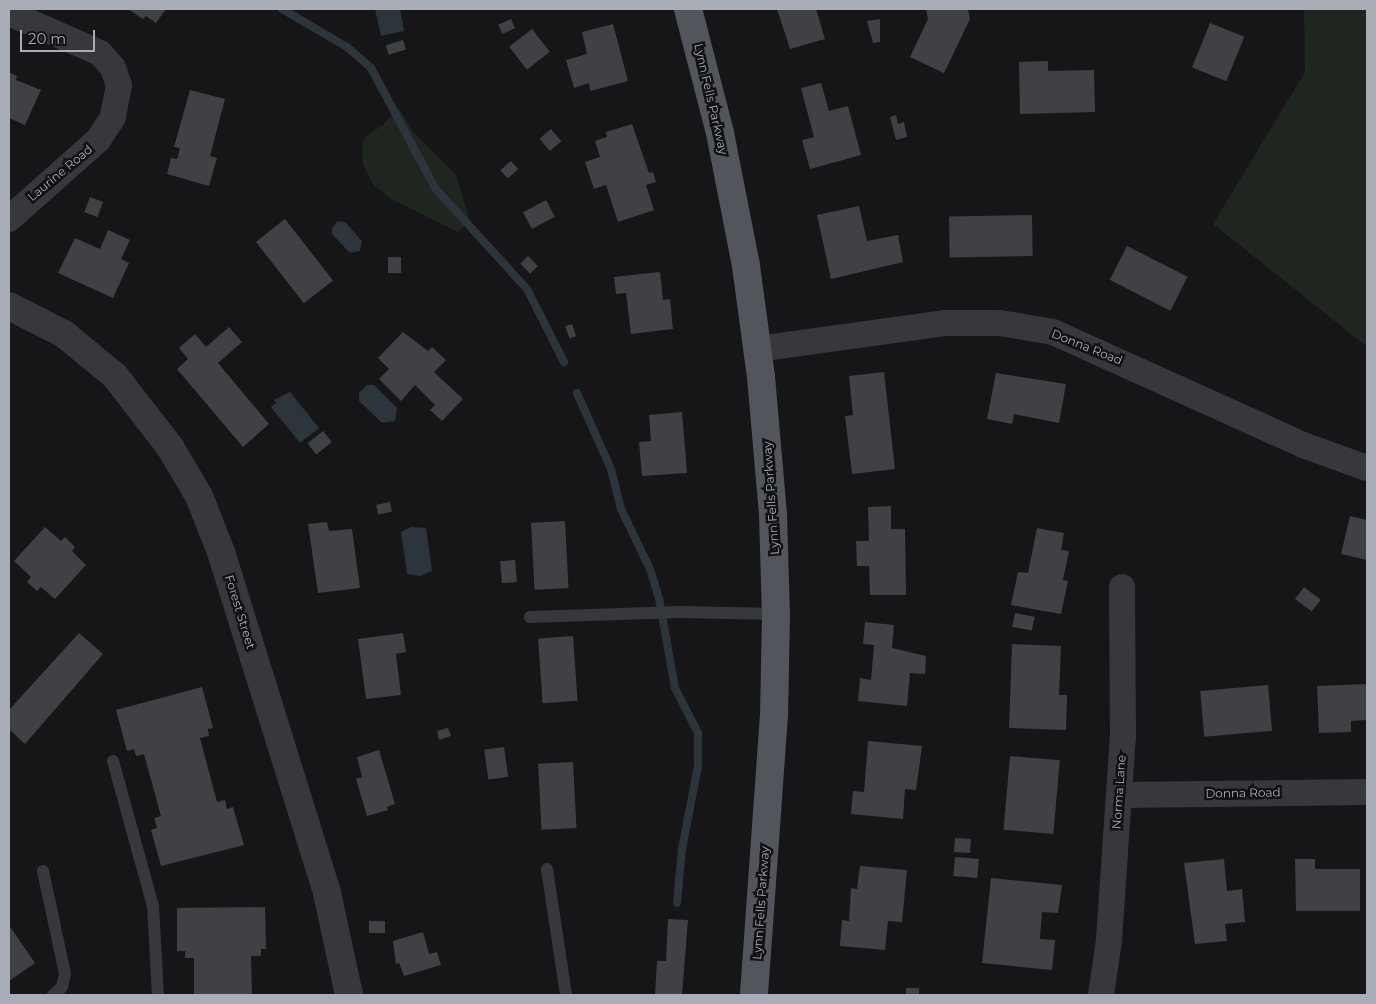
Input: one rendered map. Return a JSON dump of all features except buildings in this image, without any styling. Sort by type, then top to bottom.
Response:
[{"type":"main road","name":"Lynn Fells Parkway","points":[[688,9],[722,143],[746,266],[769,456],[776,614],[772,748],[754,995]]},
{"type":"street","name":"Laurine Road","points":[[9,13],[100,53],[113,68],[119,85],[113,117],[98,140],[9,219]]},
{"type":"street","name":"Forest Street","points":[[9,306],[64,334],[115,376],[170,448],[199,496],[222,552],[327,893],[349,995]]},
{"type":"street","name":"Donna Road","points":[[757,349],[944,323],[1031,327],[1083,344],[1303,444],[1367,468]]},
{"type":"street","name":"Norma Lane","points":[[1101,995],[1109,940],[1120,795],[1123,736],[1122,587]]},
{"type":"street","name":"Donna Road","points":[[1120,795],[1367,792]]},
{"type":"lane","points":[[530,616],[680,612],[776,614]]},
{"type":"lane","points":[[113,760],[153,906],[158,995]]},
{"type":"lane","points":[[547,869],[566,995]]},
{"type":"lane","points":[[44,871],[65,974],[62,987],[53,995]]},
{"type":"shaded area","points":[[375,9],[400,9],[404,31],[381,36]]},
{"type":"shaded area","points":[[1304,9],[1367,9],[1367,347],[1213,224],[1305,72]]},
{"type":"shaded area","points":[[399,108],[413,132],[456,175],[470,221],[458,232],[391,199],[373,184],[363,165],[362,144],[365,137],[383,125]]},
{"type":"shaded area","points":[[338,221],[345,222],[362,241],[360,251],[350,253],[332,234],[332,228]]},
{"type":"shaded area","points":[[367,385],[374,385],[397,408],[395,421],[382,423],[359,401],[359,393]]},
{"type":"shaded area","points":[[290,392],[319,428],[300,443],[271,407],[276,403],[274,400]]},
{"type":"shaded area","points":[[411,527],[426,528],[432,571],[420,576],[407,574],[401,532]]},
{"type":"waterway","points":[[282,9],[347,47],[371,68],[435,188],[527,289],[564,362]]},
{"type":"waterway","points":[[577,393],[611,469],[621,509],[650,569],[659,598],[675,688],[698,733],[698,766],[682,849],[677,903]]}]
